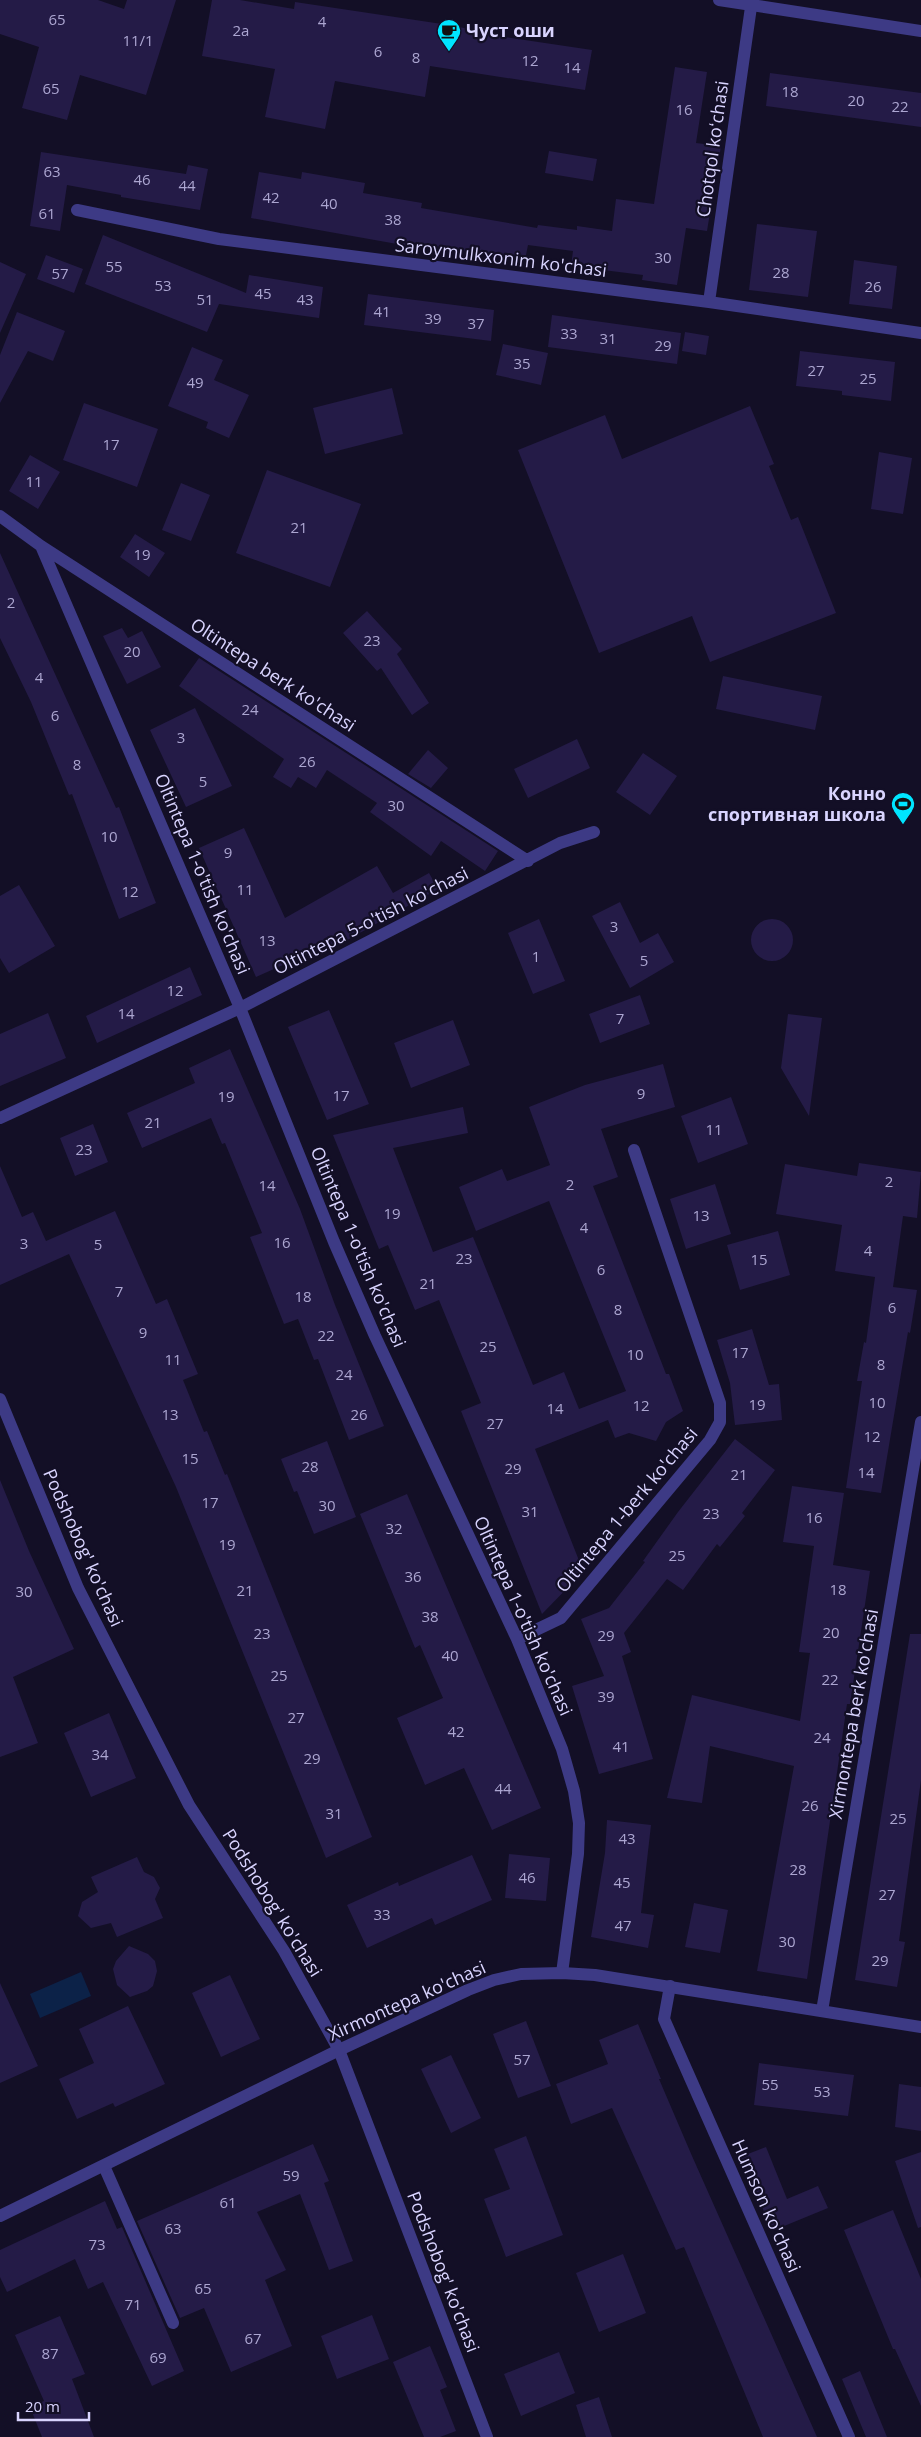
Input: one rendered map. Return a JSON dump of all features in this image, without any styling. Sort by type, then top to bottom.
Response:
[{"type":"street","points":[[720,0],[751,2],[921,31]]},
{"type":"street","name":"Chotqol koʻchasi","points":[[709,302],[751,2]]},
{"type":"street","name":"Saroymulkxonim ko'chasi","points":[[78,210],[220,239],[709,302],[921,333]]},
{"type":"street","name":"Oltintepa berk ko'chasi","points":[[0,516],[41,546],[528,861]]},
{"type":"street","name":"Oltintepa 1-o'tish ko'chasi","points":[[41,546],[240,1008],[334,1242],[518,1639],[562,1749],[574,1791],[579,1823],[578,1854],[562,1973]]},
{"type":"street","name":"Oltintepa 5-o'tish ko'chasi","points":[[0,1118],[240,1008],[560,843],[594,832]]},
{"type":"street","name":"Oltintepa 1-berk ko'chasi","points":[[518,1639],[561,1618],[710,1440],[720,1422],[720,1404],[634,1150]]},
{"type":"street","name":"Podshobog' ko'chasi","points":[[0,1399],[78,1588],[185,1797],[284,1951],[339,2050],[487,2437]]},
{"type":"street","name":"Xirmontepa berk ko'chasi","points":[[822,2011],[921,1422]]},
{"type":"street","name":"Xirmontepa ko'chasi","points":[[0,2216],[339,2050],[482,1984],[521,1974],[562,1973],[670,1986],[921,2027]]},
{"type":"street","name":"Humson ko'chasi","points":[[670,1986],[664,2019],[849,2437]]},
{"type":"street","points":[[104,2166],[173,2322]]},
{"type":"water","points":[[81,1972],[91,1996],[40,2018],[30,1994]]},
{"type":"building","points":[[0,0],[98,0],[124,9],[127,0],[176,0],[146,95],[80,75],[67,120],[22,108],[39,47],[0,34]]},
{"type":"building","points":[[212,0],[240,0],[294,9],[295,2],[442,24],[492,33],[491,35],[592,50],[585,90],[430,66],[425,97],[335,81],[325,129],[265,117],[275,69],[202,56]]},
{"type":"building","points":[[675,67],[707,72],[696,143],[721,146],[707,231],[686,228],[677,285],[642,280],[643,275],[571,266],[573,251],[528,245],[525,260],[415,243],[414,247],[251,218],[259,172],[301,179],[302,172],[365,183],[363,193],[422,203],[421,208],[537,228],[538,225],[577,230],[577,226],[612,231],[616,199],[654,204]]},
{"type":"building","points":[[770,73],[921,93],[921,127],[766,106]]},
{"type":"building","points":[[549,151],[597,159],[593,181],[545,173]]},
{"type":"building","points":[[41,152],[186,174],[188,165],[208,169],[200,210],[121,197],[121,195],[67,185],[60,231],[30,226]]},
{"type":"building","points":[[757,224],[817,231],[808,297],[749,290]]},
{"type":"building","points":[[103,235],[246,293],[249,275],[323,287],[319,318],[219,304],[207,332],[85,284]]},
{"type":"building","points":[[46,255],[83,269],[74,293],[37,279]]},
{"type":"building","points":[[854,260],[897,266],[892,309],[849,304]]},
{"type":"building","points":[[0,262],[26,274],[0,333]]},
{"type":"building","points":[[368,294],[494,310],[491,341],[364,325]]},
{"type":"building","points":[[17,312],[65,331],[53,361],[28,351],[0,403],[0,355]]},
{"type":"building","points":[[552,315],[681,333],[677,364],[548,347]]},
{"type":"building","points":[[685,332],[709,336],[706,355],[682,351]]},
{"type":"building","points":[[503,344],[548,353],[541,385],[496,375]]},
{"type":"building","points":[[192,347],[223,360],[214,380],[249,395],[229,438],[206,428],[208,422],[168,406]]},
{"type":"building","points":[[800,351],[895,362],[891,401],[842,395],[842,391],[796,386]]},
{"type":"building","points":[[392,388],[403,434],[325,454],[313,408]]},
{"type":"building","points":[[84,403],[158,429],[137,487],[63,460]]},
{"type":"building","points":[[750,406],[774,464],[769,466],[791,520],[798,517],[836,613],[710,662],[692,616],[599,653],[518,450],[605,415],[622,459]]},
{"type":"building","points":[[879,452],[912,458],[903,514],[871,509]]},
{"type":"building","points":[[30,455],[60,472],[38,509],[9,491]]},
{"type":"building","points":[[267,470],[361,504],[330,587],[236,553]]},
{"type":"building","points":[[181,483],[210,495],[191,541],[162,530]]},
{"type":"building","points":[[135,534],[165,553],[149,577],[120,557]]},
{"type":"building","points":[[0,553],[116,808],[119,807],[156,903],[119,919],[72,794],[69,795],[31,702],[0,638]]},
{"type":"building","points":[[367,611],[402,649],[397,654],[429,703],[412,715],[381,668],[377,671],[343,633]]},
{"type":"building","points":[[122,628],[128,638],[142,631],[161,667],[127,684],[103,636]]},
{"type":"building","points":[[199,658],[498,851],[485,871],[441,841],[431,856],[370,812],[377,803],[327,770],[316,788],[298,777],[291,788],[273,777],[284,759],[179,686]]},
{"type":"building","points":[[723,676],[822,696],[815,730],[716,709]]},
{"type":"building","points":[[195,708],[232,786],[186,807],[150,730]]},
{"type":"building","points":[[577,739],[590,768],[528,798],[514,769]]},
{"type":"building","points":[[428,750],[448,768],[431,788],[408,774]]},
{"type":"building","points":[[643,753],[677,776],[650,815],[616,792]]},
{"type":"building","points":[[244,828],[285,918],[377,866],[393,893],[429,873],[438,889],[317,957],[314,951],[256,977],[199,848]]},
{"type":"building","points":[[19,885],[55,946],[9,973],[0,958],[0,896]]},
{"type":"building","points":[[620,902],[640,943],[658,933],[674,962],[630,988],[592,916]]},
{"type":"building","points":[[539,919],[565,981],[533,994],[508,933]]},
{"type":"building","points":[[772,919],[787,925],[793,940],[787,955],[772,961],[757,955],[751,940],[757,925]]},
{"type":"building","points":[[190,967],[202,995],[97,1043],[86,1016]]},
{"type":"building","points":[[640,995],[650,1024],[600,1043],[589,1014]]},
{"type":"building","points":[[329,1010],[369,1104],[327,1120],[288,1027]]},
{"type":"building","points":[[48,1013],[66,1058],[0,1086],[0,1034]]},
{"type":"building","points":[[788,1014],[822,1018],[809,1116],[781,1068]]},
{"type":"building","points":[[453,1020],[470,1065],[411,1088],[394,1043]]},
{"type":"building","points":[[230,1049],[300,1209],[335,1305],[384,1426],[349,1440],[318,1359],[314,1360],[298,1319],[284,1324],[250,1237],[262,1233],[225,1143],[222,1144],[211,1118],[142,1148],[127,1113],[195,1083],[189,1068]]},
{"type":"building","points":[[663,1064],[675,1107],[601,1129],[618,1177],[593,1186],[666,1374],[669,1374],[683,1411],[666,1422],[656,1441],[629,1433],[615,1438],[608,1420],[535,1449],[580,1563],[579,1576],[542,1614],[461,1411],[481,1403],[439,1300],[415,1310],[388,1245],[379,1249],[333,1135],[463,1107],[468,1133],[393,1148],[433,1252],[473,1237],[533,1385],[564,1372],[579,1409],[626,1391],[549,1201],[476,1231],[459,1187],[502,1169],[507,1181],[550,1165],[529,1107],[585,1085]]},
{"type":"building","points":[[731,1097],[748,1144],[698,1163],[681,1116]]},
{"type":"building","points":[[93,1124],[108,1162],[75,1176],[60,1138]]},
{"type":"building","points":[[859,1163],[921,1172],[917,1218],[903,1216],[893,1287],[917,1290],[910,1333],[908,1332],[881,1493],[846,1488],[862,1381],[857,1381],[864,1342],[866,1343],[875,1277],[835,1271],[842,1225],[776,1214],[785,1164],[857,1176]]},
{"type":"building","points":[[0,1166],[22,1217],[33,1212],[46,1241],[115,1211],[156,1304],[167,1299],[198,1374],[183,1380],[204,1432],[207,1431],[225,1475],[227,1474],[372,1837],[326,1858],[176,1487],[69,1254],[0,1285]]},
{"type":"building","points":[[715,1184],[731,1234],[686,1249],[670,1199]]},
{"type":"building","points":[[778,1231],[790,1275],[740,1290],[727,1245]]},
{"type":"building","points":[[752,1329],[769,1385],[779,1384],[782,1420],[735,1425],[730,1383],[717,1340]]},
{"type":"building","points":[[735,1439],[775,1470],[742,1513],[745,1516],[720,1547],[717,1544],[683,1590],[667,1579],[624,1633],[631,1652],[622,1656],[653,1759],[599,1774],[572,1686],[604,1676],[581,1619],[609,1608],[645,1562],[643,1561],[678,1512]]},
{"type":"building","points":[[327,1441],[356,1517],[314,1534],[297,1491],[294,1492],[281,1459]]},
{"type":"building","points":[[0,1480],[29,1551],[74,1649],[13,1677],[38,1743],[0,1757]]},
{"type":"building","points":[[792,1486],[844,1493],[833,1565],[870,1571],[850,1704],[847,1704],[807,1979],[757,1971],[794,1766],[710,1746],[702,1803],[667,1798],[692,1695],[800,1721],[810,1653],[799,1652],[814,1546],[783,1542]]},
{"type":"building","points":[[407,1494],[541,1808],[492,1830],[464,1768],[425,1785],[397,1718],[443,1698],[420,1645],[415,1648],[360,1514]]},
{"type":"building","points":[[910,1634],[921,1634],[921,1780],[899,1941],[905,1942],[897,1987],[855,1980]]},
{"type":"building","points":[[109,1713],[136,1778],[91,1797],[64,1733]]},
{"type":"building","points":[[607,1820],[651,1825],[641,1913],[654,1915],[648,1948],[591,1937],[605,1853]]},
{"type":"building","points":[[509,1854],[550,1858],[546,1901],[505,1898]]},
{"type":"building","points":[[472,1855],[492,1900],[435,1925],[432,1918],[367,1948],[347,1905],[398,1882],[399,1886]]},
{"type":"building","points":[[137,1857],[144,1872],[154,1877],[160,1888],[155,1899],[163,1918],[117,1937],[111,1923],[91,1928],[78,1916],[82,1902],[98,1892],[91,1877]]},
{"type":"building","points":[[694,1903],[728,1910],[720,1953],[685,1947]]},
{"type":"building","points":[[129,1946],[148,1954],[155,1961],[157,1971],[153,1986],[147,1991],[130,1997],[117,1985],[113,1969],[116,1961]]},
{"type":"building","points":[[230,1975],[260,2039],[221,2057],[192,1993]]},
{"type":"building","points":[[0,1983],[38,2066],[0,2083]]},
{"type":"building","points":[[128,2006],[165,2084],[115,2107],[113,2103],[77,2119],[59,2079],[94,2063],[79,2029]]},
{"type":"building","points":[[526,2021],[551,2086],[518,2098],[493,2034]]},
{"type":"building","points":[[638,2024],[692,2156],[817,2437],[763,2437],[684,2247],[676,2250],[612,2108],[571,2124],[556,2084],[608,2064],[599,2040]]},
{"type":"building","points":[[451,2055],[481,2118],[451,2133],[421,2069]]},
{"type":"building","points":[[759,2063],[854,2075],[848,2116],[754,2105]]},
{"type":"building","points":[[899,2084],[921,2087],[921,2131],[895,2127]]},
{"type":"building","points":[[526,2136],[563,2235],[506,2257],[484,2199],[510,2189],[494,2149]]},
{"type":"building","points":[[313,2144],[329,2181],[324,2183],[353,2261],[329,2270],[300,2194],[257,2212],[286,2270],[265,2280],[292,2346],[231,2372],[204,2308],[180,2318],[137,2221]]},
{"type":"building","points":[[766,2147],[787,2199],[818,2186],[828,2208],[772,2231],[740,2157]]},
{"type":"building","points":[[921,2152],[921,2227],[918,2228],[895,2161]]},
{"type":"building","points":[[105,2201],[117,2229],[122,2227],[184,2371],[152,2386],[103,2282],[88,2289],[75,2259],[7,2292],[0,2277],[0,2250]]},
{"type":"building","points":[[893,2210],[921,2279],[921,2406],[895,2349],[893,2349],[844,2230]]},
{"type":"building","points":[[623,2254],[646,2313],[599,2332],[576,2273]]},
{"type":"building","points":[[372,2315],[389,2359],[337,2379],[321,2336]]},
{"type":"building","points":[[60,2316],[85,2374],[72,2379],[94,2437],[42,2437],[30,2407],[44,2401],[15,2335]]},
{"type":"building","points":[[430,2346],[447,2387],[440,2390],[456,2431],[440,2437],[424,2437],[393,2362]]},
{"type":"building","points":[[559,2352],[575,2393],[521,2416],[504,2374]]},
{"type":"building","points":[[860,2371],[887,2437],[866,2437],[842,2379]]},
{"type":"building","points":[[599,2397],[612,2437],[586,2437],[576,2405]]},
{"type":"place","name":"Чуст оши","points":[[449,52]]},
{"type":"place","name":"Конно спортивная школа","points":[[903,825]]}]
